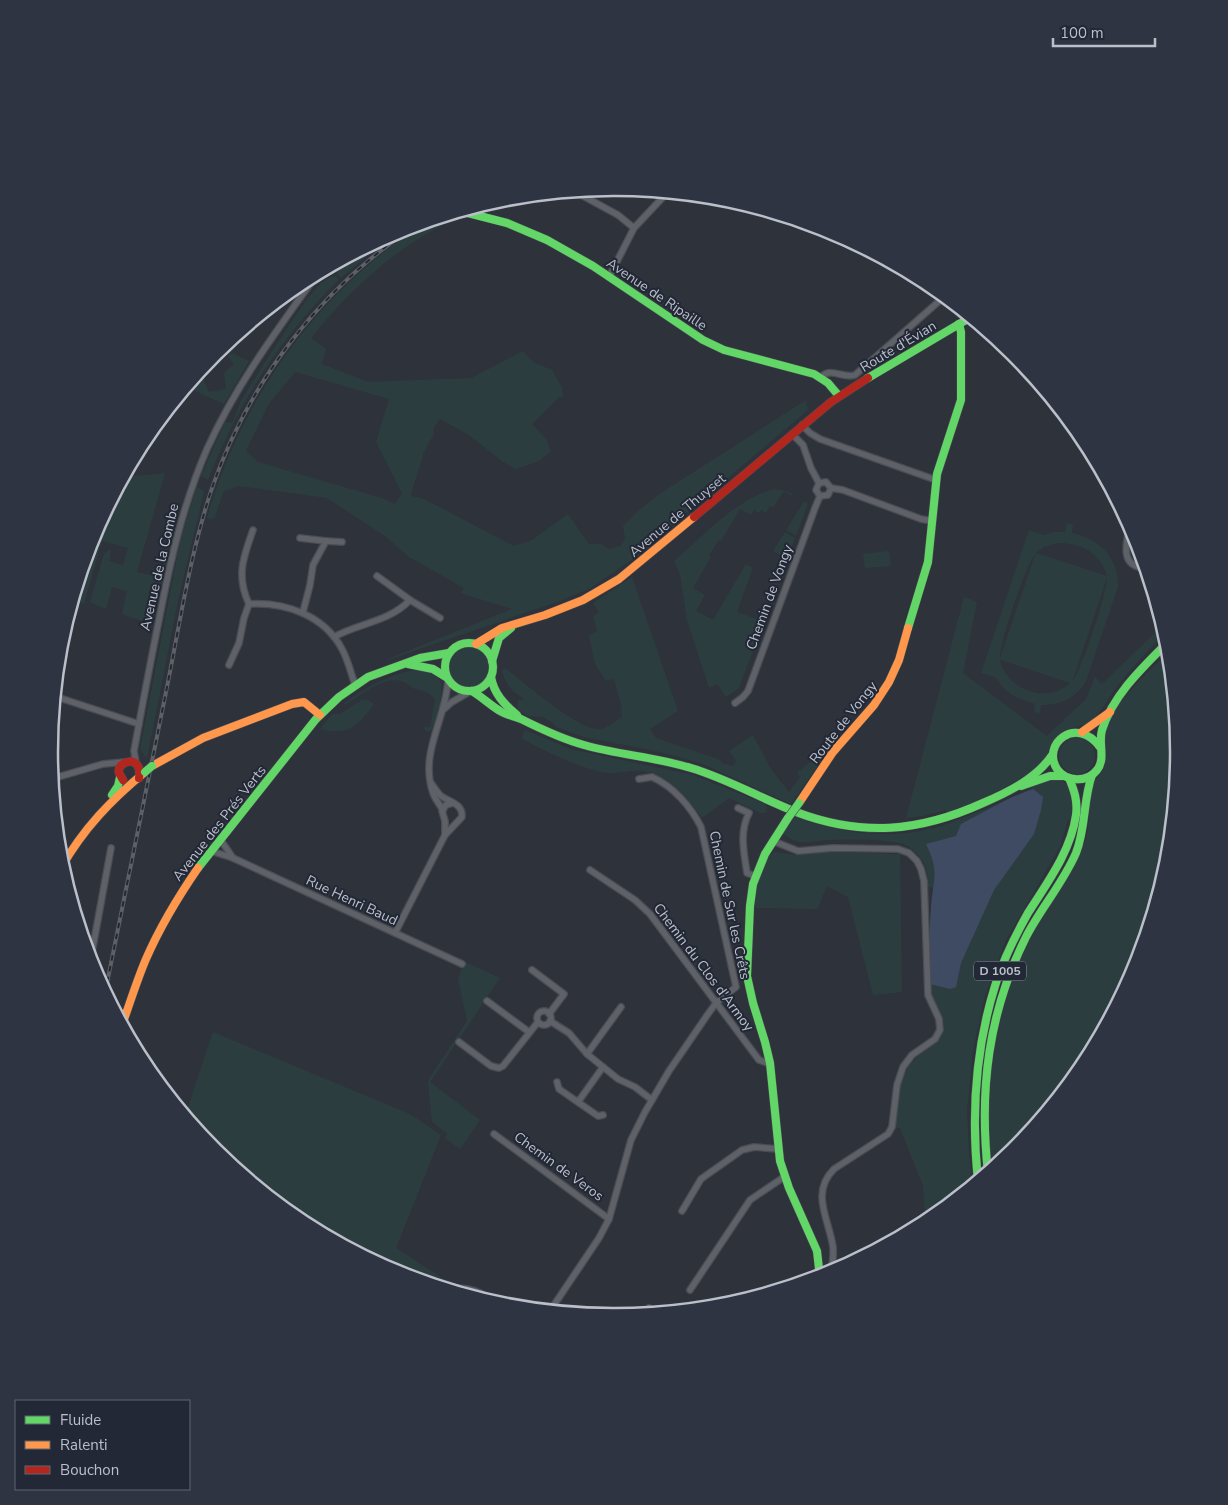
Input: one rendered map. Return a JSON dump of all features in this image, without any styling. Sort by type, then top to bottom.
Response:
[{"type":"main road","name":"Avenue de Ripaille","points":[[474,214],[500,220],[536,235],[576,256],[708,343],[735,353],[808,372],[821,378],[831,386],[838,396]]},
{"type":"main road","name":"Route d'Évian","points":[[838,396],[963,319]]},
{"type":"main road","name":"Route de Vongy","points":[[820,1269],[815,1243],[784,1177],[778,1149],[770,1064],[765,1041],[753,1006],[747,976],[751,895],[755,876],[764,855],[830,757],[874,705],[894,670],[908,633],[930,554],[936,480],[961,400],[961,332],[964,320]]},
{"type":"main road","name":"Avenue de Thuyset","points":[[476,644],[499,629],[570,606],[618,579],[838,396]]},
{"type":"main road","name":"Avenue de Thuyset","points":[[492,661],[499,638],[515,625]]},
{"type":"main road","points":[[355,685],[374,674],[423,657],[449,653],[461,644],[476,644],[486,650],[492,661],[491,677],[493,688],[499,699],[522,720]]},
{"type":"main road","points":[[406,664],[429,666],[437,670],[457,688],[471,691],[501,711],[551,734],[583,745],[690,768],[730,782],[797,812],[823,821],[849,827],[889,829],[929,824],[955,816],[1012,789],[1050,776],[1081,780],[1092,775],[1100,764],[1102,756],[1100,748],[1101,733],[1111,711],[1132,682],[1161,650]]},
{"type":"main road","points":[[447,679],[444,665],[449,653]]},
{"type":"main road","points":[[471,691],[483,687],[491,677]]},
{"type":"main road","name":"Avenue des Prés Verts","points":[[125,1017],[135,983],[158,933],[184,888],[211,851],[320,715],[355,685]]},
{"type":"main road","points":[[68,858],[90,825],[135,780],[146,766],[214,732],[299,702],[306,703],[320,715]]},
{"type":"main road","points":[[1082,732],[1111,711]]},
{"type":"main road","points":[[1066,777],[1056,766],[1054,754],[1055,746],[1063,737],[1074,732],[1082,732],[1093,737],[1100,748]]},
{"type":"main road","points":[[1012,789],[1042,769],[1054,754]]},
{"type":"main road","points":[[67,852],[83,828],[116,791],[119,784],[121,766],[126,762],[146,766]]},
{"type":"main road","points":[[120,775],[124,781],[135,780]]},
{"type":"main road","name":"D 1005","points":[[987,1165],[984,1142],[984,1096],[988,1058],[996,1016],[1021,949],[1076,851],[1084,826],[1092,775]]},
{"type":"main road","name":"D 1005","points":[[977,1174],[973,1114],[976,1071],[983,1032],[992,993],[1012,943],[1070,839],[1075,820],[1076,799],[1074,788],[1066,777]]},
{"type":"street","points":[[585,197],[618,215],[634,228]]},
{"type":"street","points":[[609,277],[634,228],[662,198]]},
{"type":"street","name":"Avenue de la Combe","points":[[126,762],[134,751],[172,554],[185,508],[202,462],[221,421],[247,374],[307,289]]},
{"type":"street","points":[[821,378],[824,373],[829,372],[848,376],[855,375],[939,301]]},
{"type":"street","points":[[802,426],[820,439],[936,480]]},
{"type":"street","points":[[792,434],[803,445],[811,468],[819,483]]},
{"type":"street","points":[[819,483],[826,482],[831,488],[843,490],[923,520],[932,521]]},
{"type":"street","points":[[819,483],[816,490],[820,496],[828,495],[831,488]]},
{"type":"street","name":"Chemin de Vongy","points":[[735,703],[744,697],[748,691],[820,496]]},
{"type":"street","points":[[229,664],[238,643],[249,604],[243,590],[242,569],[243,558],[253,530]]},
{"type":"street","points":[[300,538],[342,542]]},
{"type":"street","points":[[1127,538],[1126,555],[1135,566],[1138,567]]},
{"type":"street","points":[[302,612],[308,594],[313,565],[326,541]]},
{"type":"street","points":[[376,576],[440,618]]},
{"type":"street","points":[[334,637],[386,617],[396,612],[410,600]]},
{"type":"street","points":[[249,604],[273,605],[302,612],[326,628],[342,649],[355,685]]},
{"type":"street","points":[[443,810],[434,796],[428,767],[429,755],[444,709],[447,679]]},
{"type":"street","points":[[444,709],[471,691]]},
{"type":"street","points":[[60,698],[138,724]]},
{"type":"street","name":"Avenue de la Combe","points":[[134,751],[146,766]]},
{"type":"street","points":[[59,777],[97,765],[126,762]]},
{"type":"street","points":[[110,763],[120,775]]},
{"type":"street","name":"Chemin de Sur les Crêts","points":[[639,779],[652,777],[668,786],[688,807],[702,827],[736,987],[716,1003]]},
{"type":"street","points":[[395,933],[445,835],[461,818],[460,806],[439,793],[431,783]]},
{"type":"street","points":[[445,835],[443,810],[448,804],[453,803]]},
{"type":"street","points":[[738,808],[749,813],[744,826],[744,856],[747,873],[755,876]]},
{"type":"street","points":[[445,821],[451,824],[456,823]]},
{"type":"street","name":"Rue Henri Baud","points":[[220,840],[233,858]]},
{"type":"street","points":[[773,841],[798,851],[833,848],[898,849],[909,853],[914,858],[924,877],[928,995],[940,1022],[939,1033],[932,1042],[909,1058],[903,1067],[897,1086],[892,1126],[888,1134],[834,1169],[827,1176],[822,1193],[833,1247],[832,1265]]},
{"type":"street","points":[[93,947],[111,848]]},
{"type":"street","name":"Rue Henri Baud","points":[[211,851],[233,858],[462,964]]},
{"type":"street","name":"Chemin du Clos d'Armoy","points":[[590,870],[635,900],[650,914],[759,1060],[770,1064]]},
{"type":"street","points":[[532,970],[564,994],[549,1014],[550,1021],[568,1033],[586,1054],[603,1068],[652,1100]]},
{"type":"street","points":[[487,1001],[528,1032]]},
{"type":"street","points":[[554,1305],[599,1238],[609,1219],[631,1140],[652,1100],[682,1051],[716,1003]]},
{"type":"street","points":[[586,1054],[620,1007]]},
{"type":"street","points":[[459,1042],[492,1066],[498,1068],[503,1066],[528,1032],[538,1022],[537,1017],[540,1013],[545,1011],[549,1014]]},
{"type":"street","points":[[538,1022],[544,1025],[550,1021]]},
{"type":"street","points":[[578,1102],[603,1068]]},
{"type":"street","points":[[557,1082],[559,1089],[598,1116],[603,1115]]},
{"type":"street","name":"Chemin de Veros","points":[[494,1134],[609,1219]]},
{"type":"street","points":[[682,1211],[701,1179],[742,1150],[754,1147],[778,1149]]},
{"type":"street","points":[[690,1290],[750,1200],[784,1177]]},
{"type":"street","points":[[462,1287],[477,1292]]},
{"type":"shaded area","points":[[447,222],[409,245],[383,264],[330,315],[311,338],[326,349],[322,364],[368,382],[471,378],[523,351],[533,362],[552,370],[562,388],[563,397],[559,397],[532,424],[546,439],[551,451],[539,461],[516,469],[503,462],[469,435],[440,419],[433,429],[434,434],[424,452],[411,494],[514,546],[532,540],[568,514],[589,544],[601,544],[609,549],[621,546],[625,538],[623,526],[639,510],[661,493],[806,400],[808,410],[630,561],[591,588],[560,601],[385,660],[512,609],[460,593],[464,588],[409,557],[385,536],[327,498],[239,486],[224,491],[214,519],[207,518],[233,447],[268,381],[313,320],[338,293],[404,237]],"holes":[[[295,372],[389,399],[376,442],[402,493],[395,504],[382,498],[258,462],[246,451],[268,405]]]},
{"type":"shaded area","points":[[372,251],[341,278],[338,270]]},
{"type":"shaded area","points":[[336,276],[339,280],[298,324],[263,373],[233,425],[208,480],[201,476],[225,422],[232,423],[241,401],[306,300],[321,283]]},
{"type":"shaded area","points":[[232,353],[249,361],[224,404],[193,390],[202,379],[209,392],[226,389],[224,373],[234,364],[228,356]]},
{"type":"shaded area","points":[[165,473],[137,572],[162,578],[152,622],[148,623],[122,614],[127,591],[112,587],[106,609],[90,602],[104,554],[109,550],[111,551],[109,561],[123,565],[128,548],[102,541],[84,604],[78,602],[100,540],[131,476]]},
{"type":"shaded area","points":[[197,486],[204,492],[178,601],[147,759],[140,749],[180,542]]},
{"type":"shaded area","points":[[774,489],[784,490],[793,494],[792,496],[784,491],[773,507],[770,506],[766,513],[761,510],[759,513],[754,510],[751,515],[740,509],[721,541],[719,540],[709,555],[711,557],[693,588],[705,595],[696,611],[713,620],[746,564],[753,568],[737,612],[759,620],[755,630],[760,632],[739,688],[726,697],[717,684],[709,688],[687,620],[680,574],[674,561],[733,509],[760,494]]},
{"type":"shaded area","points":[[804,501],[808,504],[796,536],[786,530]]},
{"type":"shaded area","points":[[1067,523],[1073,524],[1072,533],[1091,540],[1106,551],[1115,567],[1118,587],[1086,681],[1073,696],[1055,704],[1041,705],[1040,713],[1034,712],[1035,704],[1015,697],[1003,688],[995,677],[981,673],[1029,530],[1043,535],[1065,532]],"holes":[[[1057,543],[1066,543],[1088,550],[1100,561],[1107,576],[1036,553],[1044,547]],[[1035,554],[1000,658],[1008,622]],[[1107,578],[1093,632],[1072,682]],[[1000,660],[1070,683],[1061,690],[1040,693],[1029,691],[1019,686],[1004,671]]]},
{"type":"shaded area","points":[[785,532],[795,538],[787,559],[773,551]]},
{"type":"shaded area","points":[[1130,544],[1136,561],[1132,556]]},
{"type":"shaded area","points":[[889,551],[891,566],[865,568],[863,554]]},
{"type":"shaded area","points":[[632,577],[678,711],[650,729],[656,738],[718,759],[722,763],[732,766],[736,761],[729,751],[753,735],[771,769],[789,792],[800,777],[797,772],[812,761],[833,738],[836,740],[791,804],[700,763],[660,752],[584,737],[556,727],[552,722],[543,717],[527,716],[518,709],[518,700],[523,700],[523,698],[507,684],[502,671],[505,668],[565,714],[589,727],[602,729],[622,717],[621,704],[614,679],[606,681],[595,664],[589,636],[597,631],[593,616],[599,612],[593,603]]},
{"type":"shaded area","points":[[964,597],[977,602],[963,673],[1047,736],[1086,699],[1095,677],[1102,684],[1157,631],[1159,640],[1119,684],[1100,711],[1088,723],[1066,730],[1058,735],[1044,760],[1036,769],[988,796],[948,814],[946,810],[906,818]]},
{"type":"shaded area","points":[[473,647],[480,650],[486,656],[489,667],[488,675],[480,684],[473,687],[465,687],[458,684],[450,675],[449,663],[452,656],[461,648]]},
{"type":"shaded area","points":[[1162,658],[1169,716],[1169,789],[1166,825],[1152,897],[1128,965],[1096,1031],[1056,1091],[1008,1146],[991,1162],[990,1085],[997,1034],[1003,1009],[1020,961],[1031,938],[1071,873],[1085,842],[1093,786],[1106,760],[1105,730],[1124,698]]},
{"type":"shaded area","points":[[414,670],[431,673],[437,676],[440,681],[440,701],[430,732],[425,730],[424,727],[430,727],[435,699],[426,691],[415,689],[403,682],[394,680],[380,683],[347,704],[342,705],[376,683],[394,675]]},
{"type":"shaded area","points":[[362,700],[368,700],[374,704],[363,718],[352,727],[338,731],[320,729],[332,714],[340,714]]},
{"type":"shaded area","points":[[525,730],[571,749],[693,775],[765,804],[767,809],[765,813],[761,813],[729,798],[702,818],[677,788],[661,777],[643,771],[607,773],[581,766],[551,754],[523,739]]},
{"type":"shaded area","points":[[1077,738],[1084,739],[1090,743],[1094,749],[1094,763],[1090,769],[1084,773],[1077,774],[1070,773],[1064,769],[1060,763],[1059,756],[1060,749],[1064,743],[1070,739]]},
{"type":"shaded area","points":[[1057,779],[1063,781],[1070,790],[1072,807],[1070,819],[1068,819],[1060,847],[1006,940],[985,996],[973,1050],[967,1112],[972,1178],[925,1214],[923,1186],[900,1128],[895,1128],[901,1082],[909,1066],[919,1055],[940,1039],[944,1031],[942,1018],[930,996],[931,906],[934,888],[928,887],[926,868],[923,862],[906,845],[869,840],[799,842],[783,833],[795,817],[851,832],[871,834],[909,833],[947,824],[1004,801],[1036,785]]},
{"type":"shaded area","points":[[775,852],[795,855],[823,852],[900,854],[902,992],[873,995],[848,897],[827,886],[817,909],[755,908],[759,876],[765,861]]},
{"type":"shaded area","points":[[465,962],[500,978],[430,1082],[480,1120],[460,1149],[445,1138],[447,1133],[432,1122],[428,1083],[467,1021],[458,978]]},
{"type":"shaded area","points":[[213,1032],[410,1114],[441,1135],[396,1248],[450,1283],[401,1267],[368,1252],[305,1215],[247,1171],[220,1146],[187,1109]]},
{"type":"water","points":[[1033,789],[1043,797],[1034,834],[994,890],[961,963],[956,987],[950,989],[930,984],[930,917],[934,869],[926,844],[956,836],[961,824],[1010,798]]},
{"type":"railway","points":[[107,982],[190,568],[211,491],[245,412],[267,375],[292,340],[320,307],[350,277],[394,241]]},
{"type":"traffic: fast","points":[[473,214],[507,223],[547,240],[593,266],[703,340],[724,350],[814,374],[828,383],[839,396]]},
{"type":"traffic: fast","points":[[868,378],[965,321]]},
{"type":"traffic: fast","points":[[908,628],[928,562],[937,474],[961,400],[961,332],[959,324]]},
{"type":"traffic: fast","points":[[492,661],[499,638],[511,628]]},
{"type":"traffic: fast","points":[[464,643],[474,643],[486,650],[493,662],[493,667],[493,672],[486,684],[474,691],[464,691],[456,687],[449,680],[445,672],[445,662],[449,654],[456,647],[464,643]]},
{"type":"traffic: fast","points":[[1100,747],[1091,738],[1081,733],[1072,733],[1057,743],[1053,760],[1057,769],[1071,778],[1082,779],[1097,770],[1101,761],[1102,730],[1113,705],[1130,682],[1161,649]]},
{"type":"traffic: fast","points":[[198,868],[316,719],[339,697],[368,677],[420,658],[449,653]]},
{"type":"traffic: fast","points":[[408,664],[433,669],[446,677]]},
{"type":"traffic: fast","points":[[491,677],[494,689],[500,698],[517,715]]},
{"type":"traffic: fast","points":[[472,691],[502,712],[568,740],[691,768],[796,812],[820,820],[867,828],[913,825],[959,813],[993,799],[1022,783],[1039,770],[1053,754]]},
{"type":"traffic: fast","points":[[145,772],[152,766]]},
{"type":"traffic: fast","points":[[987,1165],[985,1142],[986,1082],[989,1052],[995,1023],[1013,966],[1026,937],[1065,875],[1076,853],[1092,775]]},
{"type":"traffic: fast","points":[[1021,786],[1050,776],[1064,776]]},
{"type":"traffic: fast","points":[[112,795],[118,786],[120,777]]},
{"type":"traffic: fast","points":[[977,1174],[975,1131],[976,1082],[988,1010],[998,976],[1018,930],[1064,854],[1069,841],[1076,815],[1075,796],[1069,778]]},
{"type":"traffic: fast","points":[[788,818],[799,803]]},
{"type":"traffic: fast","points":[[788,818],[765,854],[753,884],[750,906],[747,976],[770,1063],[780,1161],[789,1188],[817,1251],[819,1270]]},
{"type":"traffic: slow","points":[[476,644],[502,628],[545,615],[583,600],[619,579],[694,517]]},
{"type":"traffic: slow","points":[[799,803],[833,752],[874,705],[889,682],[899,660],[908,628]]},
{"type":"traffic: slow","points":[[152,766],[203,738],[292,704],[304,702],[320,715]]},
{"type":"traffic: slow","points":[[1082,732],[1110,712]]},
{"type":"traffic: slow","points":[[67,858],[98,816],[145,772]]},
{"type":"traffic: slow","points":[[125,1017],[151,947],[183,890],[198,868]]},
{"type":"traffic: jam","points":[[694,517],[831,402],[868,378]]},
{"type":"traffic: jam","points":[[123,780],[119,769],[121,765],[129,762],[134,762],[137,765],[139,778]]}]
